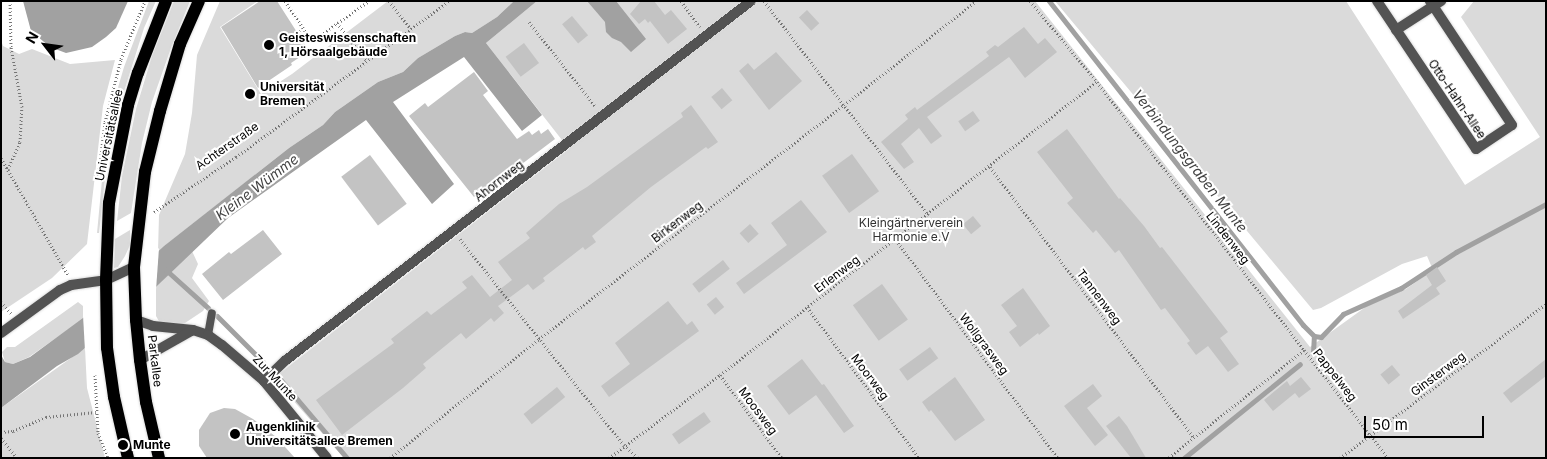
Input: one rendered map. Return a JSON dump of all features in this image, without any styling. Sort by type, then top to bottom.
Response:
[{"type":"main road","name":"Universitätsallee","points":[[106,286],[109,203],[120,138],[138,73],[166,1]]},
{"type":"main road","points":[[134,267],[145,172],[160,111],[180,44],[199,1]]},
{"type":"main road","name":"Parkallee","points":[[134,267],[140,360],[146,402],[159,458]]},
{"type":"main road","points":[[106,286],[107,348],[114,397],[128,458]]},
{"type":"street","name":"Ahornweg","points":[[264,381],[286,360],[455,232],[751,1]]},
{"type":"street","name":"Otto-Hahn-Allee","points":[[1377,1],[1476,149],[1512,125],[1435,3]]},
{"type":"street","points":[[1396,30],[1435,3]]},
{"type":"street","points":[[1,333],[60,290],[71,285],[106,286],[134,267]]},
{"type":"street","name":"Zur Munte","points":[[136,320],[153,326],[193,330],[208,335],[243,361],[264,381],[327,458]]},
{"type":"street","points":[[140,360],[181,335],[193,330]]},
{"type":"lane","points":[[208,335],[212,313]]},
{"type":"path","points":[[8,169],[20,142],[22,107],[11,47],[10,1]]},
{"type":"path","points":[[285,1],[312,41],[369,1]]},
{"type":"path","points":[[389,1],[410,28]]},
{"type":"path","name":"Achterstraße","points":[[140,220],[236,157],[448,1]]},
{"type":"path","points":[[681,1],[707,35]]},
{"type":"path","points":[[764,1],[928,215]]},
{"type":"path","name":"Birkenweg","points":[[390,458],[539,339],[844,105],[976,1]]},
{"type":"path","name":"Lindenweg","points":[[1030,1],[1098,82],[1304,350]]},
{"type":"path","points":[[529,22],[602,116]]},
{"type":"path","points":[[337,23],[366,60]]},
{"type":"path","name":"Erlenweg","points":[[609,458],[896,240],[1098,82]]},
{"type":"path","points":[[1,158],[68,275],[71,285]]},
{"type":"path","name":"Tannenweg","points":[[990,167],[1194,438]]},
{"type":"path","points":[[455,232],[624,445],[638,458]]},
{"type":"path","name":"Wollgrasweg","points":[[896,240],[1058,458]]},
{"type":"path","name":"Ginsterweg","points":[[1340,458],[1546,304]]},
{"type":"path","name":"Moorweg","points":[[808,307],[919,458]]},
{"type":"path","points":[[1168,458],[1304,350]]},
{"type":"path","name":"Pappelweg","points":[[1304,350],[1388,458]]},
{"type":"path","points":[[95,368],[98,432],[108,458]]},
{"type":"path","name":"Moosweg","points":[[720,375],[782,458]]},
{"type":"path","points":[[1,432],[13,430],[46,417],[96,412]]},
{"type":"path","points":[[1,438],[17,458]]},
{"type":"green space","points":[[149,1],[156,1],[144,28],[110,136],[107,133],[108,122],[124,67]]},
{"type":"green space","points":[[174,1],[190,1],[152,102],[142,143],[131,213],[117,221],[122,176],[136,109],[152,56]]},
{"type":"green space","points":[[220,1],[258,1],[220,27],[261,94],[292,74],[388,1],[514,1],[497,17],[472,33],[465,32],[455,36],[418,58],[403,72],[378,82],[335,112],[323,125],[289,148],[158,251],[159,215],[185,154],[192,113],[197,55]]},
{"type":"green space","name":"Kleingärtnerverein Harmonie e.V","points":[[537,1],[1035,1],[1310,347],[1367,306],[1406,289],[1433,270],[1427,256],[1402,264],[1321,308],[1313,310],[1055,1],[1346,1],[1465,185],[1540,137],[1461,17],[1474,1],[1546,1],[1546,458],[344,458],[276,381],[280,373],[569,149],[486,43]]},
{"type":"green space","points":[[1,40],[3,46],[19,54],[32,49],[70,64],[115,60],[103,106],[87,244],[52,278],[1,312]]},
{"type":"green space","points":[[105,148],[108,151],[99,233],[97,233]]},
{"type":"green space","points":[[130,230],[130,245],[118,267],[114,268],[115,239]]},
{"type":"green space","points":[[192,251],[198,264],[192,278],[209,301],[203,311],[182,325],[160,323],[156,316],[156,287]]},
{"type":"green space","points":[[78,302],[83,306],[83,319],[29,357],[13,364],[5,362],[2,352],[7,347],[15,347]]},
{"type":"green space","points":[[85,348],[87,388],[105,458],[1,458],[1,408]]},
{"type":"water","points":[[23,1],[128,1],[116,28],[106,37],[92,47],[66,53],[50,47],[31,31]]},
{"type":"water","name":"Kleine Wümme","points":[[514,1],[537,1],[486,43],[542,115],[522,131],[464,57],[393,102],[454,184],[432,204],[366,120],[228,218],[156,287],[78,354],[57,366],[1,408],[1,355],[5,362],[13,364],[30,357],[83,318],[164,246],[289,148],[323,125],[335,112],[378,82],[403,72],[418,58],[455,36],[465,32],[472,33],[497,17]]},
{"type":"water","points":[[587,1],[616,1],[646,39],[631,52],[621,42],[612,38],[606,32],[605,22]]},
{"type":"pier","points":[[159,248],[156,290],[85,351],[83,315]]},
{"type":"building","name":"Geisteswissenschaften 1, Hörsaalgebäude","points":[[260,1],[277,1],[309,51],[258,88],[221,27]]},
{"type":"building","points":[[641,1],[654,1],[665,15],[671,10],[687,29],[668,44],[650,21],[648,23],[645,19],[639,24],[630,14]]},
{"type":"building","points":[[807,10],[819,23],[811,31],[799,18]]},
{"type":"building","points":[[572,16],[588,35],[578,44],[562,24]]},
{"type":"building","points":[[1024,27],[1038,44],[1045,38],[1057,52],[1025,78],[1009,57],[927,117],[942,136],[931,144],[919,128],[901,144],[914,162],[904,169],[881,142],[908,119],[905,115],[915,107],[917,110],[989,56],[986,52],[995,45],[998,47]]},
{"type":"building","points":[[524,43],[539,63],[521,77],[506,57]]},
{"type":"building","points":[[776,52],[802,81],[769,110],[739,71],[748,63],[754,70]]},
{"type":"building","points":[[474,72],[488,91],[483,95],[517,139],[529,131],[532,135],[539,130],[541,134],[548,129],[555,139],[490,188],[489,186],[474,197],[409,116],[425,103],[428,107]]},
{"type":"building","points":[[722,88],[732,100],[722,109],[711,97]]},
{"type":"building","points":[[691,105],[718,142],[708,149],[706,147],[651,187],[592,236],[596,242],[585,250],[583,247],[543,278],[545,281],[533,290],[528,284],[498,306],[504,313],[494,322],[491,318],[466,339],[461,333],[423,364],[426,368],[403,388],[342,435],[316,400],[394,343],[391,339],[427,311],[431,315],[467,288],[462,282],[472,275],[490,297],[512,280],[498,262],[530,238],[526,233],[559,204],[587,187],[683,117],[681,113]]},
{"type":"building","points":[[973,111],[980,121],[965,131],[958,121]]},
{"type":"building","points":[[1067,129],[1119,199],[1144,226],[1160,248],[1162,247],[1228,332],[1220,338],[1239,364],[1228,372],[1208,346],[1196,355],[1187,343],[1190,341],[1165,308],[1161,310],[1119,250],[1115,253],[1096,230],[1093,233],[1067,203],[1073,198],[1037,152]]},
{"type":"building","points":[[852,154],[879,191],[849,213],[822,176]]},
{"type":"building","points":[[370,155],[407,204],[378,225],[341,177]]},
{"type":"building","points":[[801,200],[827,232],[744,294],[736,283],[787,245],[771,223]]},
{"type":"building","points":[[973,216],[981,226],[971,234],[963,224]]},
{"type":"building","points":[[750,224],[759,234],[748,243],[740,233]]},
{"type":"building","points":[[263,230],[282,254],[223,300],[202,274],[229,252],[231,254]]},
{"type":"building","points":[[723,260],[730,269],[699,293],[692,284]]},
{"type":"building","points":[[1437,267],[1446,281],[1436,288],[1440,294],[1403,319],[1398,311],[1432,285],[1426,275]]},
{"type":"building","points":[[882,284],[908,320],[879,341],[853,305]]},
{"type":"building","points":[[1023,288],[1050,326],[1020,347],[1009,332],[1017,326],[1001,305]]},
{"type":"building","points":[[716,297],[724,307],[715,315],[707,305]]},
{"type":"building","points":[[668,301],[687,325],[692,321],[699,331],[609,397],[601,386],[630,364],[615,343]]},
{"type":"building","points":[[930,347],[938,358],[907,381],[899,369]]},
{"type":"building","points":[[802,359],[822,385],[824,384],[854,426],[844,433],[816,395],[789,415],[767,386]]},
{"type":"building","points":[[1546,359],[1546,376],[1511,403],[1503,393]]},
{"type":"building","points":[[1392,365],[1400,375],[1389,385],[1380,374]]},
{"type":"building","points":[[955,377],[985,420],[955,441],[931,410],[929,412],[922,402]]},
{"type":"building","points":[[1301,377],[1311,389],[1299,398],[1295,393],[1273,411],[1264,400],[1287,381],[1290,386]]},
{"type":"building","points":[[1093,384],[1102,396],[1087,408],[1108,435],[1095,446],[1064,406]]},
{"type":"building","points":[[557,387],[565,397],[532,424],[524,414]]},
{"type":"building","name":"Augenklinik Universitätsallee Bremen","points":[[224,408],[235,409],[253,419],[276,437],[295,458],[207,458],[199,446],[199,430],[210,413]]},
{"type":"building","points":[[704,412],[711,422],[679,444],[672,434]]},
{"type":"building","points":[[1119,416],[1146,458],[1131,458],[1106,426]]},
{"type":"waterway","name":"Verbindungsgraben Munte","points":[[1049,1],[1303,325],[1314,336]]},
{"type":"waterway","points":[[1314,336],[1321,337],[1343,314],[1401,288],[1456,252],[1546,204]]},
{"type":"waterway","points":[[166,270],[208,308]]},
{"type":"waterway","points":[[217,316],[263,362]]},
{"type":"waterway","points":[[1313,353],[1314,336]]},
{"type":"waterway","points":[[1184,458],[1300,364]]},
{"type":"waterway","points":[[280,379],[347,458]]},
{"type":"place","name":"Geisteswissenschaften 1, Hörsaalgebäude","points":[[269,45]]},
{"type":"place","name":"Universität Bremen","points":[[250,94]]},
{"type":"place","name":"Augenklinik Universitätsallee Bremen","points":[[235,434]]},
{"type":"place","name":"Munte","points":[[123,445]]}]
